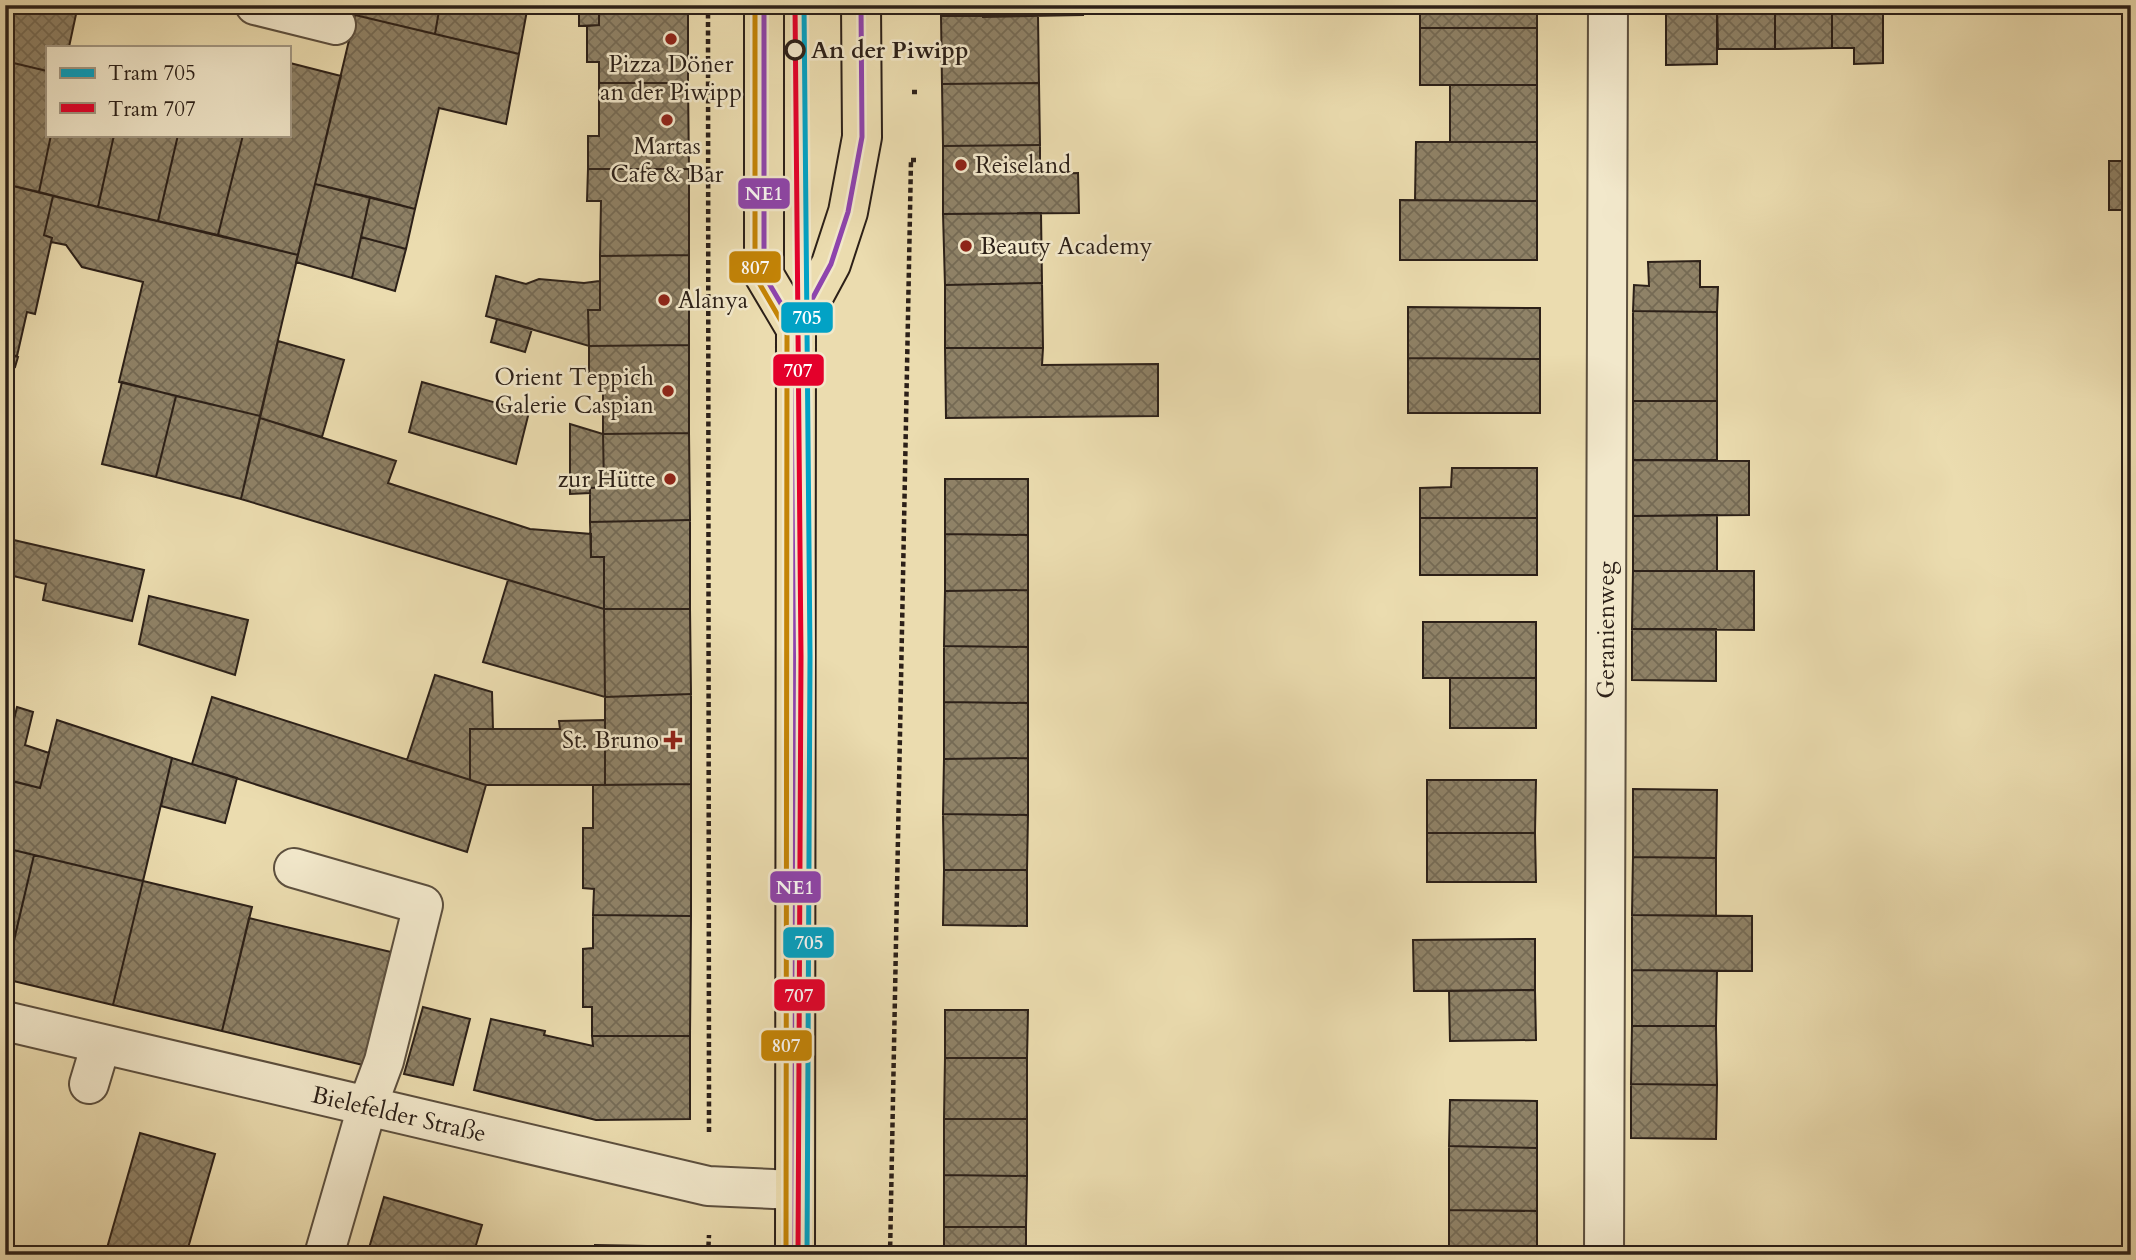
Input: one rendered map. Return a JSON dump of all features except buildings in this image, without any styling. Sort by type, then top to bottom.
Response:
[{"type":"main road","points":[[764,5],[764,275],[796,329]]},
{"type":"main road","points":[[795,1255],[796,329],[831,264],[848,212],[862,137],[860,5]]},
{"type":"street","points":[[255,5],[337,25]]},
{"type":"street","name":"Geranienweg","points":[[1604,1255],[1608,5]]},
{"type":"street","points":[[294,868],[423,905],[384,1061],[367,1107],[324,1255]]},
{"type":"street","name":"Bielefelder Straße","points":[[5,1021],[708,1186],[795,1191]]},
{"type":"street","points":[[89,1084],[101,1044]]},
{"type":"path","points":[[708,5],[708,1255]]},
{"type":"path","points":[[912,79],[912,105]]},
{"type":"path","points":[[912,92],[920,92]]},
{"type":"path","points":[[890,1255],[911,160],[919,160]]},
{"type":"tram line","name":"707","points":[[795,5],[801,656],[798,1255]]},
{"type":"tram line","name":"705","points":[[804,5],[810,656],[807,1255]]},
{"type":"transit line","name":"807","points":[[755,5],[755,276],[787,331],[786,1255]]},
{"type":"transit line","name":"NE1","points":[[764,5],[764,275],[796,329],[796,373]]},
{"type":"transit line","name":"NE1","points":[[795,1255],[796,329],[831,264],[848,212],[862,137],[861,5]]},
{"type":"place","name":"Pizza Döner an der Piwipp","points":[[671,39]]},
{"type":"place","name":"An der Piwipp","points":[[795,50]]},
{"type":"place","name":"Martas Cafe & Bar","points":[[667,120]]},
{"type":"place","name":"Reiseland","points":[[961,165]]},
{"type":"place","name":"Beauty Academy","points":[[966,246]]},
{"type":"place","name":"Alanya","points":[[664,300]]},
{"type":"place","name":"Orient Teppich Galerie Caspian","points":[[668,391]]},
{"type":"place","name":"zur Hütte","points":[[670,479]]},
{"type":"place","name":"St. Bruno","points":[[673,740]]}]
